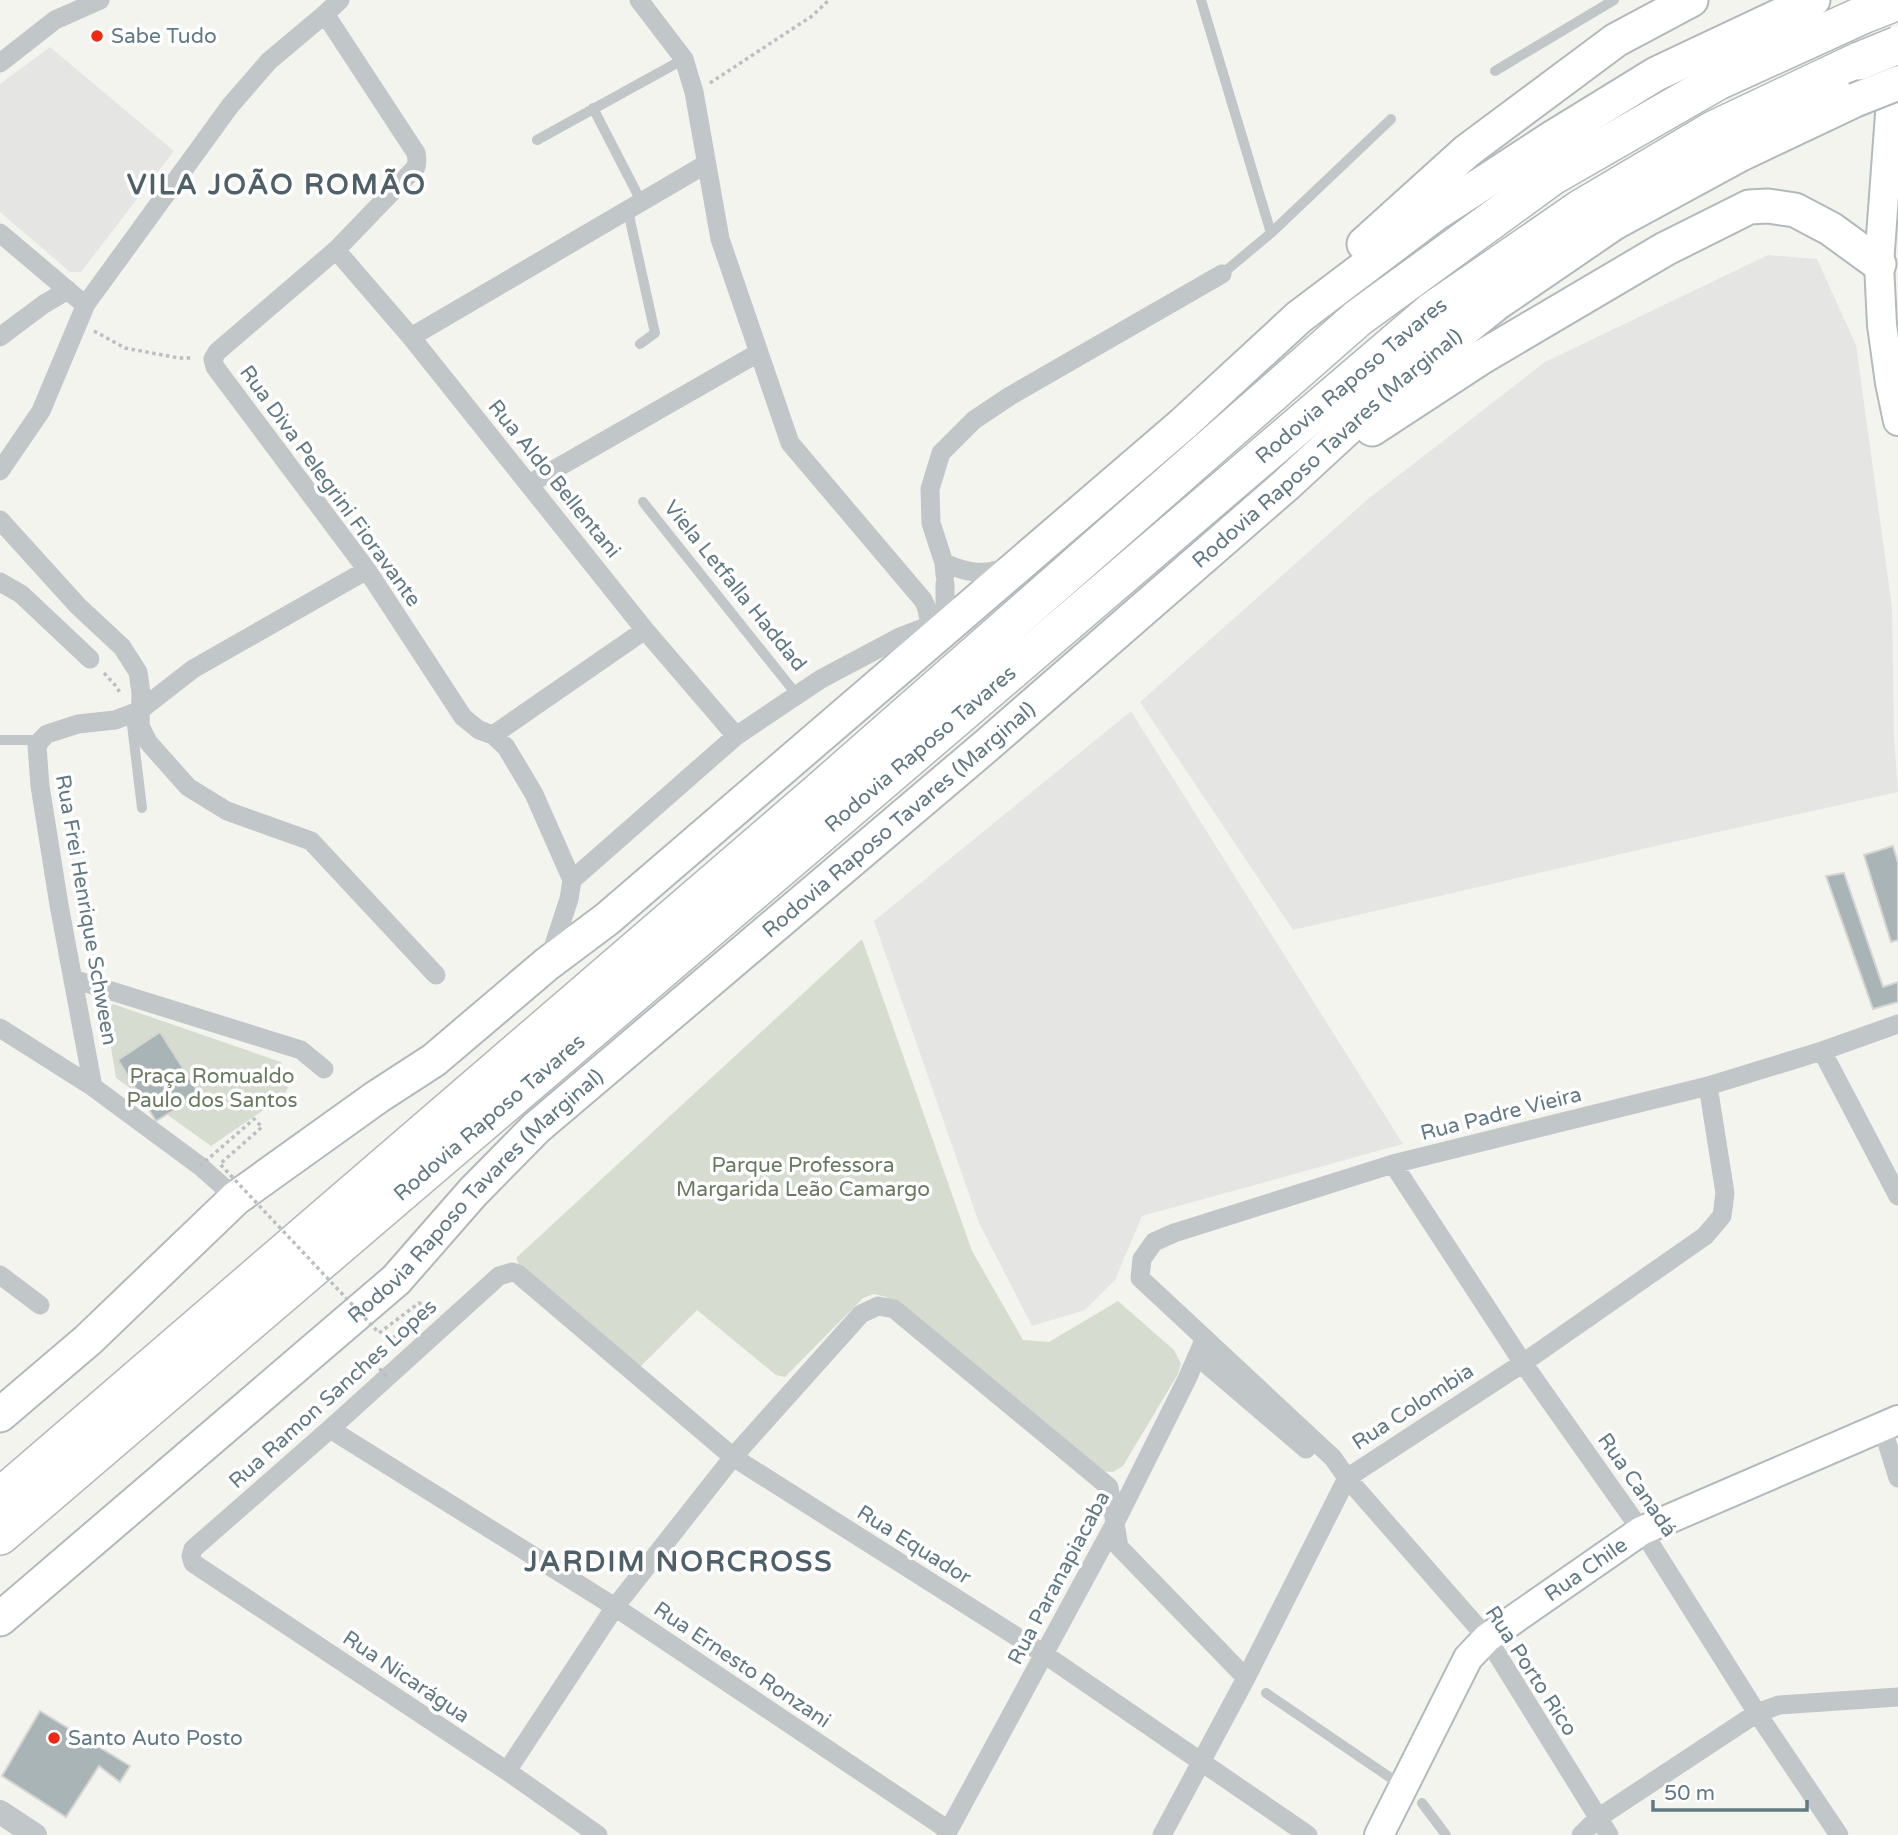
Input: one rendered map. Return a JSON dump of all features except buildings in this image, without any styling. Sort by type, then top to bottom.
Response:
[{"type":"highway","points":[[1299,317],[1319,285],[1467,151],[1616,40],[1691,0]]},
{"type":"highway","points":[[0,1415],[88,1340],[236,1198],[377,1097],[434,1060],[548,964],[607,919],[934,633],[1183,424],[1299,317],[1434,215],[1563,131],[1656,74],[1813,0]]},
{"type":"highway","name":"Rodovia Raposo Tavares","points":[[0,1497],[815,795],[1358,318],[1551,177],[1718,81],[1898,1]]},
{"type":"highway","name":"Rodovia Raposo Tavares","points":[[0,1536],[1432,311],[1580,209],[1715,128],[1898,45]]},
{"type":"highway","name":"Rodovia Raposo Tavares (Marginal)","points":[[0,1619],[396,1280],[473,1192],[536,1128],[986,746],[1287,484],[1390,389],[1497,303],[1614,223],[1741,154],[1855,100],[1898,83]]},
{"type":"highway","points":[[1287,484],[1493,350],[1665,249],[1749,207],[1768,206],[1795,210],[1831,229],[1889,274]]},
{"type":"main road","points":[[1898,45],[1891,114],[1889,274],[1882,325],[1898,421]]},
{"type":"main road","name":"Rua Chile","points":[[1379,1835],[1413,1795],[1468,1658],[1487,1638],[1642,1531],[1890,1424]]},
{"type":"street","points":[[0,63],[55,20],[100,0]]},
{"type":"street","points":[[0,471],[41,411],[82,312],[230,106],[270,61],[340,0]]},
{"type":"street","points":[[639,0],[684,59],[694,92],[720,239],[790,443],[923,600],[934,633]]},
{"type":"street","points":[[213,359],[216,352],[336,250],[416,167],[416,153],[325,14]]},
{"type":"street","points":[[411,337],[706,164]]},
{"type":"street","points":[[0,233],[68,290],[82,312]]},
{"type":"street","name":"Rua Aldo Bellentani","points":[[336,250],[411,337],[645,630],[736,736]]},
{"type":"street","points":[[934,633],[945,573],[931,523],[930,489],[941,453],[974,420],[1010,396],[1222,274]]},
{"type":"street","points":[[0,337],[44,304],[68,290]]},
{"type":"street","points":[[529,484],[758,353]]},
{"type":"street","name":"Rua Diva Pelegrini Fioravante","points":[[213,359],[215,367],[367,569],[463,717],[479,730],[494,735],[506,747],[534,794],[572,880]]},
{"type":"street","points":[[0,520],[78,606],[122,647],[138,672],[141,693],[135,713],[140,726],[148,742],[188,788],[227,811],[311,841],[436,975]]},
{"type":"street","points":[[945,573],[989,572],[1006,568],[1030,555]]},
{"type":"street","points":[[41,740],[47,734],[78,724],[115,720],[135,713],[193,669],[367,569]]},
{"type":"street","points":[[923,600],[932,597],[945,573]]},
{"type":"street","points":[[0,582],[21,594],[90,659]]},
{"type":"street","points":[[548,964],[569,899],[572,880],[736,736],[821,678],[900,637],[922,629],[934,633]]},
{"type":"street","points":[[494,735],[645,630]]},
{"type":"street","name":"Rua Frei Henrique Schween","points":[[41,740],[37,746],[40,786],[93,1087]]},
{"type":"street","points":[[73,979],[301,1050],[324,1069]]},
{"type":"street","name":"Rua Padre Vieira","points":[[1140,1278],[1142,1259],[1154,1242],[1174,1233],[1392,1164],[1708,1086],[1898,1024]]},
{"type":"street","points":[[0,1028],[93,1087],[200,1166],[236,1198]]},
{"type":"street","points":[[1822,1051],[1898,1196]]},
{"type":"street","name":"Rua Colombia","points":[[1162,1835],[1247,1678],[1347,1478],[1523,1363],[1705,1236],[1722,1216],[1725,1192],[1708,1086]]},
{"type":"street","name":"Rua Canadá","points":[[1392,1164],[1523,1363],[1642,1531],[1757,1713],[1839,1835]]},
{"type":"street","name":"Rua Ramon Sanches Lopes","points":[[191,1556],[193,1549],[499,1276],[512,1272]]},
{"type":"street","name":"Rua Equador","points":[[512,1272],[529,1283],[733,1457],[1044,1654],[1308,1835]]},
{"type":"street","points":[[0,1275],[40,1305]]},
{"type":"street","name":"Rua Porto Rico","points":[[1140,1278],[1201,1347],[1333,1458],[1347,1478],[1487,1638],[1609,1835]]},
{"type":"street","points":[[507,1771],[615,1607],[733,1457],[861,1314],[877,1306],[894,1308],[1109,1488],[1119,1547],[1247,1678]]},
{"type":"street","name":"Rua Paranapiacaba","points":[[947,1832],[1115,1522],[1201,1347]]},
{"type":"street","points":[[1890,1424],[1898,1478]]},
{"type":"street","name":"Rua Ernesto Ronzani","points":[[330,1429],[615,1607],[947,1832]]},
{"type":"street","name":"Rua Nicarágua","points":[[191,1556],[193,1563],[507,1771],[598,1835]]},
{"type":"street","points":[[1581,1835],[1598,1818],[1757,1713],[1779,1705],[1898,1697]]},
{"type":"street","points":[[0,1812],[35,1835]]},
{"type":"lane","points":[[1200,0],[1271,233]]},
{"type":"lane","points":[[1495,71],[1614,0]]},
{"type":"lane","points":[[537,140],[684,59]]},
{"type":"lane","points":[[593,108],[635,207],[655,333],[640,344]]},
{"type":"lane","points":[[1222,274],[1271,233],[1391,119]]},
{"type":"lane","name":"Viela Letfalla Haddad","points":[[643,502],[797,695]]},
{"type":"lane","points":[[135,713],[142,808]]},
{"type":"lane","points":[[0,740],[41,740]]},
{"type":"lane","points":[[1266,1693],[1413,1795],[1446,1835]]},
{"type":"path","points":[[720,77],[812,16],[829,0]]},
{"type":"path","points":[[82,312],[125,348],[179,358],[213,359]]},
{"type":"path","points":[[90,659],[116,685],[135,713]]},
{"type":"path","points":[[200,1166],[254,1119],[262,1127],[220,1164],[379,1333],[419,1303],[429,1309],[369,1357],[387,1377]]},
{"type":"shaded area","points":[[50,47],[174,151],[81,272],[70,272],[0,212],[0,84]]},
{"type":"shaded area","points":[[1768,255],[1817,259],[1856,345],[1892,607],[1894,735],[1898,792],[1293,930],[1140,702],[1368,499],[1545,362]]},
{"type":"shaded area","points":[[1131,711],[1403,1144],[1142,1216],[1115,1280],[1085,1310],[1032,1326],[979,1223],[874,921]]},
{"type":"green space","name":"Parque Professora Margarida Leão Camargo","points":[[862,939],[972,1251],[1023,1340],[1049,1342],[1118,1301],[1174,1350],[1181,1364],[1178,1374],[1123,1466],[1113,1472],[1101,1471],[886,1297],[874,1294],[863,1298],[785,1377],[776,1375],[697,1310],[639,1368],[523,1274],[516,1258]]},
{"type":"green space","name":"Praça Romualdo Paulo dos Santos","points":[[113,1004],[281,1062],[291,1081],[284,1096],[211,1146],[116,1078],[106,1017],[107,1010]]},
{"type":"place","name":"Sabe Tudo","points":[[97,36]]},
{"type":"place","name":"Santo Auto Posto","points":[[54,1738]]},
{"type":"district","name":"VILA JOÃO ROMÃO","points":[[277,185]]},
{"type":"district","name":"JARDIM NORCROSS","points":[[679,1562]]}]
